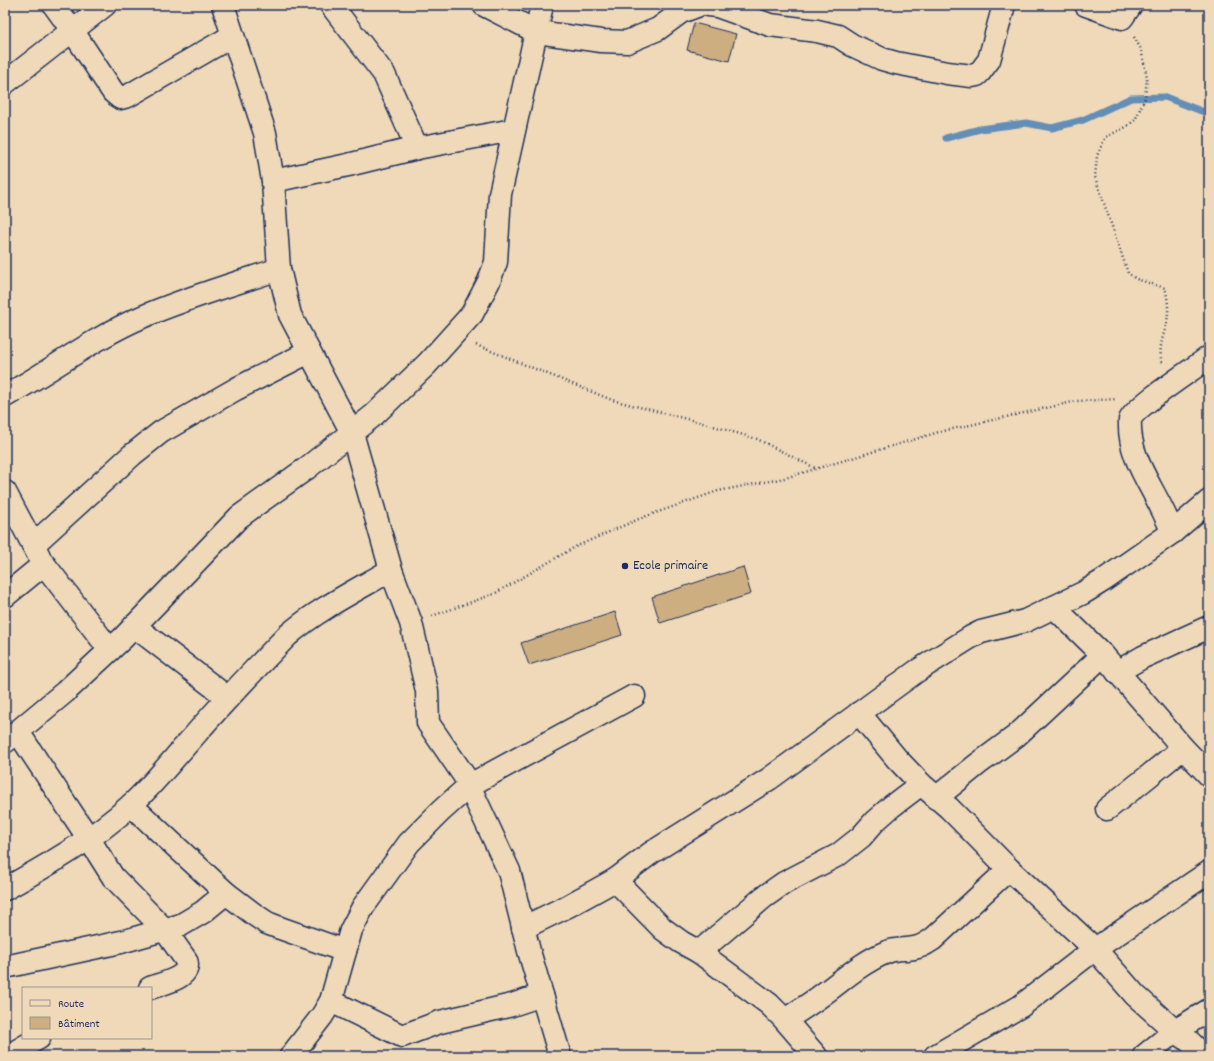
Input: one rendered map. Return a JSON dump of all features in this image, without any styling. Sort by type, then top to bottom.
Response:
[{"type":"street","points":[[54,5],[113,92],[120,98],[128,96],[232,36]]},
{"type":"street","points":[[5,83],[105,5]]},
{"type":"street","points":[[223,5],[265,133],[273,180],[279,269],[290,315],[352,433],[391,570],[411,623],[427,691],[428,723],[470,785],[509,871],[523,928],[560,1056]]},
{"type":"street","points":[[331,5],[384,74],[417,148]]},
{"type":"street","points":[[484,5],[537,32],[600,41],[627,42],[658,29],[681,12],[711,5],[770,25],[817,31],[838,36],[876,56],[896,63],[947,73],[972,76],[977,75],[989,60],[1004,5]]},
{"type":"street","points":[[152,987],[180,977],[186,971],[188,967],[184,955],[164,929],[113,877],[90,839],[12,737],[65,692],[110,650],[239,517],[374,415],[427,364],[472,314],[489,281],[496,262],[500,194],[542,5]]},
{"type":"street","points":[[1086,5],[1119,18],[1127,11]]},
{"type":"street","points":[[273,180],[348,165],[417,148],[513,130]]},
{"type":"street","points":[[5,396],[29,383],[93,341],[142,317],[215,290],[279,269]]},
{"type":"street","points":[[33,544],[132,455],[160,432],[236,389],[309,352]]},
{"type":"street","points":[[1173,532],[1161,506],[1138,464],[1134,453],[1130,420],[1136,412],[1168,386],[1209,357]]},
{"type":"street","points":[[5,492],[44,564],[110,650]]},
{"type":"street","points":[[523,928],[568,906],[615,880],[651,853],[769,779],[917,672],[976,634],[1025,620],[1083,593],[1104,580],[1173,532],[1209,501]]},
{"type":"street","points":[[5,596],[44,564]]},
{"type":"street","points":[[5,889],[48,866],[90,839],[131,804],[159,777],[228,698],[287,636],[326,607],[391,570]]},
{"type":"street","points":[[1054,607],[1103,655],[1183,748],[1209,775]]},
{"type":"street","points":[[134,626],[228,698]]},
{"type":"street","points":[[1117,672],[1143,657],[1209,627]]},
{"type":"street","points":[[699,952],[764,897],[784,883],[838,855],[861,837],[875,821],[892,806],[928,791],[978,764],[1016,736],[1103,655]]},
{"type":"street","points":[[291,1056],[322,1016],[331,1001],[351,930],[363,907],[409,843],[470,785],[634,696]]},
{"type":"street","points":[[859,713],[897,759],[928,791],[949,808],[1009,869],[1095,949],[1135,994],[1175,1031],[1188,1040],[1204,1056]]},
{"type":"street","points":[[1107,809],[1183,748]]},
{"type":"street","points":[[131,804],[226,893],[254,915],[267,923],[345,951]]},
{"type":"street","points":[[785,1020],[825,993],[851,973],[872,960],[887,952],[924,945],[933,939],[1009,869]]},
{"type":"street","points":[[935,1056],[1021,1006],[1095,949],[1209,872]]},
{"type":"street","points":[[615,880],[663,928],[681,942],[699,952],[757,995],[785,1020],[816,1056]]},
{"type":"street","points":[[5,967],[121,942],[181,925],[203,912],[226,893]]},
{"type":"street","points":[[331,1001],[402,1036],[440,1022],[512,1005],[542,995]]},
{"type":"street","points":[[1144,1056],[1175,1031],[1209,1010]]},
{"type":"street","points":[[8,1056],[37,1039]]},
{"type":"path","points":[[1127,11],[1141,49],[1147,77],[1145,98],[1135,120],[1126,127],[1106,137],[1097,156],[1095,177],[1128,274],[1136,279],[1165,288],[1168,299],[1167,321],[1160,345],[1161,360],[1168,386]]},
{"type":"path","points":[[453,335],[612,400],[757,438],[817,469]]},
{"type":"path","points":[[411,623],[494,594],[574,547],[641,518],[718,491],[785,478],[939,432],[1077,401],[1113,398],[1146,404]]},
{"type":"building","points":[[694,23],[736,34],[729,61],[687,50]]},
{"type":"building","points":[[743,567],[751,594],[660,623],[652,597]]},
{"type":"building","points":[[615,612],[622,635],[529,665],[521,643]]},
{"type":"waterway","points":[[946,138],[980,129],[1026,123],[1052,128],[1083,120],[1131,98],[1165,97],[1209,114]]},
{"type":"place","name":"Ecole primaire","points":[[625,566]]}]
